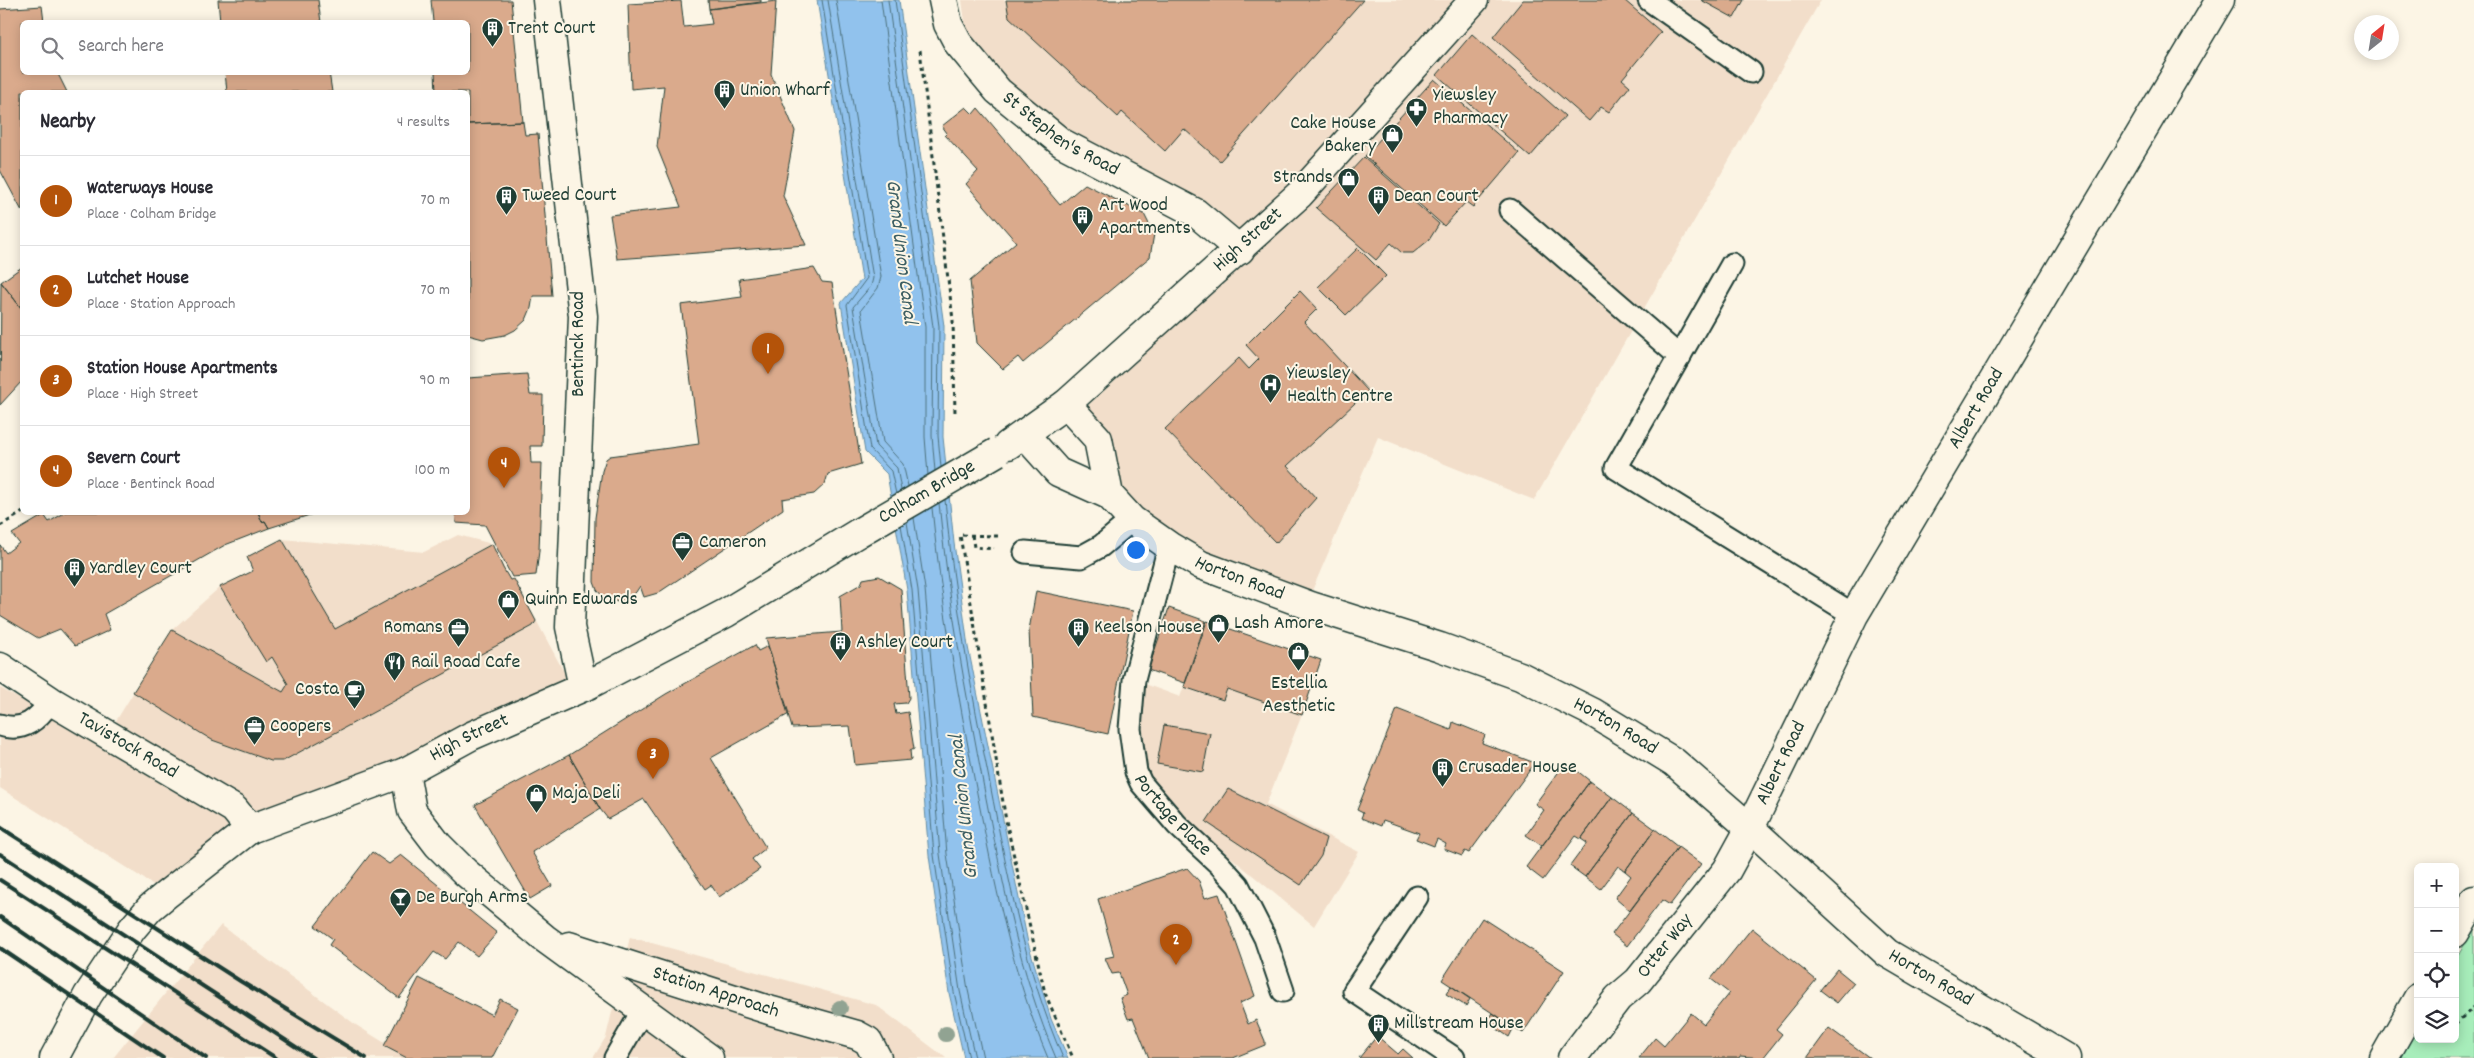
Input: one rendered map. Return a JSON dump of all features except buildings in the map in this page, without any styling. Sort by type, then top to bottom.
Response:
[{"type":"street","name":"Bentinck Road","points":[[547,0],[583,316],[570,627],[583,687]]},
{"type":"street","name":"St Stephen's Road","points":[[943,0],[948,24],[958,43],[998,91],[1062,143],[1196,212],[1240,250]]},
{"type":"street","name":"High Street","points":[[997,452],[1066,404],[1240,250],[1300,194],[1474,0]]},
{"type":"street","name":"Albert Road","points":[[1750,828],[1854,615],[2220,0]]},
{"type":"street","points":[[1066,404],[1098,439],[1109,495]]},
{"type":"street","name":"Horton Road","points":[[1024,434],[1058,472],[1109,495],[1132,520],[1169,546],[1201,565],[1311,606],[1520,676],[1557,694],[1674,762],[1750,828],[1887,953],[2066,1058]]},
{"type":"street","name":"Colham Bridge","points":[[858,533],[997,452]]},
{"type":"street","name":"High Street","points":[[54,1058],[104,968],[150,908],[250,829],[405,772],[471,736],[583,687],[726,613],[858,533]]},
{"type":"street","name":"Tavistock Road","points":[[0,666],[51,701],[234,810],[250,829]]},
{"type":"street","name":"Station Approach","points":[[405,772],[412,811],[438,845],[496,901],[544,938],[644,1008],[709,1058]]},
{"type":"street","name":"Otter Way","points":[[1572,1058],[1618,998],[1638,981],[1727,870],[1750,828]]},
{"type":"street","points":[[2459,926],[2474,900]]},
{"type":"street","name":"Station Approach","points":[[544,938],[772,1011],[857,1034],[868,1041],[877,1056]]},
{"type":"street","points":[[2384,1058],[2414,1005]]},
{"type":"lane","points":[[1649,0],[1751,72]]},
{"type":"lane","points":[[1510,210],[1680,357]]},
{"type":"lane","points":[[1732,264],[1616,468],[1854,615]]},
{"type":"lane","points":[[1025,552],[1081,557],[1101,546],[1132,520]]},
{"type":"lane","name":"Portage Place","points":[[1169,546],[1134,680],[1130,729],[1136,772],[1141,783],[1177,825],[1219,864],[1238,885],[1265,938],[1283,992]]},
{"type":"lane","points":[[0,725],[11,727],[30,724],[40,717],[51,701]]},
{"type":"lane","points":[[1417,897],[1354,991],[1454,1058]]},
{"type":"lane","points":[[615,1058],[644,1008]]},
{"type":"path","points":[[920,49],[953,320],[955,414]]},
{"type":"path","points":[[0,526],[20,514]]},
{"type":"path","points":[[972,535],[960,535],[1006,821],[1045,993],[1073,1058]]},
{"type":"path","points":[[2459,1020],[2474,1007]]},
{"type":"shaded area","points":[[962,0],[1467,0],[1412,62],[1236,240],[1065,140],[1000,85],[967,37]]},
{"type":"shaded area","points":[[1481,0],[1821,0],[1534,500],[1378,437],[1305,607],[1221,577],[1116,492],[1083,410],[1249,258]]},
{"type":"shaded area","points":[[458,535],[492,544],[510,580],[514,579],[571,685],[251,825],[111,729],[172,630],[220,587],[253,571],[247,557],[282,539],[424,552]]},
{"type":"shaded area","points":[[1207,621],[1321,660],[1302,715],[1266,804],[1359,852],[1314,926],[1141,783],[1134,680],[1180,697]]},
{"type":"shaded area","points":[[0,688],[87,736],[239,828],[160,889],[0,788]]},
{"type":"shaded area","points":[[221,925],[356,1025],[409,1058],[113,1058]]},
{"type":"shaded area","points":[[630,937],[876,1005],[946,1058],[593,1058],[606,1037]]},
{"type":"green space","points":[[2474,928],[2474,1058],[2400,1058],[2414,1034],[2414,1043],[2459,1043],[2459,954]]},
{"type":"water","name":"Grand Union Canal","points":[[817,0],[899,0],[944,326],[943,437],[954,543],[968,647],[1028,943],[1051,1019],[1068,1058],[964,1058],[949,993],[929,856],[907,590],[887,474],[865,452],[841,303],[862,279]]},
{"type":"railway","points":[[0,827],[240,981],[366,1058]]},
{"type":"railway","points":[[0,854],[313,1058]]},
{"type":"railway","points":[[0,880],[276,1058]]},
{"type":"railway","points":[[0,917],[206,1058]]},
{"type":"railway","points":[[0,948],[163,1058]]},
{"type":"place","name":"Trent Court","points":[[492,48]]},
{"type":"place","name":"Union Wharf","points":[[724,110]]},
{"type":"place","name":"Yiewsley Pharmacy","points":[[1417,127]]},
{"type":"place","name":"Cake House Bakery","points":[[1392,154]]},
{"type":"place","name":"Strands","points":[[1349,197]]},
{"type":"place","name":"Tweed Court","points":[[506,215]]},
{"type":"place","name":"Dean Court","points":[[1378,216]]},
{"type":"place","name":"Art Wood Apartments","points":[[1083,236]]},
{"type":"place","name":"Waterways House","points":[[768,374]]},
{"type":"place","name":"Yiewsley Health Centre","points":[[1271,404]]},
{"type":"place","name":"Severn Court","points":[[504,488]]},
{"type":"place","name":"Cameron","points":[[683,562]]},
{"type":"place","name":"Yardley Court","points":[[74,588]]},
{"type":"place","name":"Quinn Edwards","points":[[509,619]]},
{"type":"place","name":"Lash Amore","points":[[1218,643]]},
{"type":"place","name":"Romans","points":[[459,647]]},
{"type":"place","name":"Keelson House","points":[[1078,647]]},
{"type":"place","name":"Ashley Court","points":[[840,662]]},
{"type":"place","name":"Estellia Aesthetic","points":[[1299,671]]},
{"type":"place","name":"Rail Road Cafe","points":[[395,682]]},
{"type":"place","name":"Costa","points":[[355,709]]},
{"type":"place","name":"Coopers","points":[[254,746]]},
{"type":"place","name":"Station House Apartments","points":[[653,779]]},
{"type":"place","name":"Crusader House","points":[[1442,787]]},
{"type":"place","name":"Maja Deli","points":[[536,813]]},
{"type":"place","name":"De Burgh Arms","points":[[400,917]]},
{"type":"place","name":"Lutchet House","points":[[1176,965]]},
{"type":"place","name":"Millstream House","points":[[1378,1043]]}]
